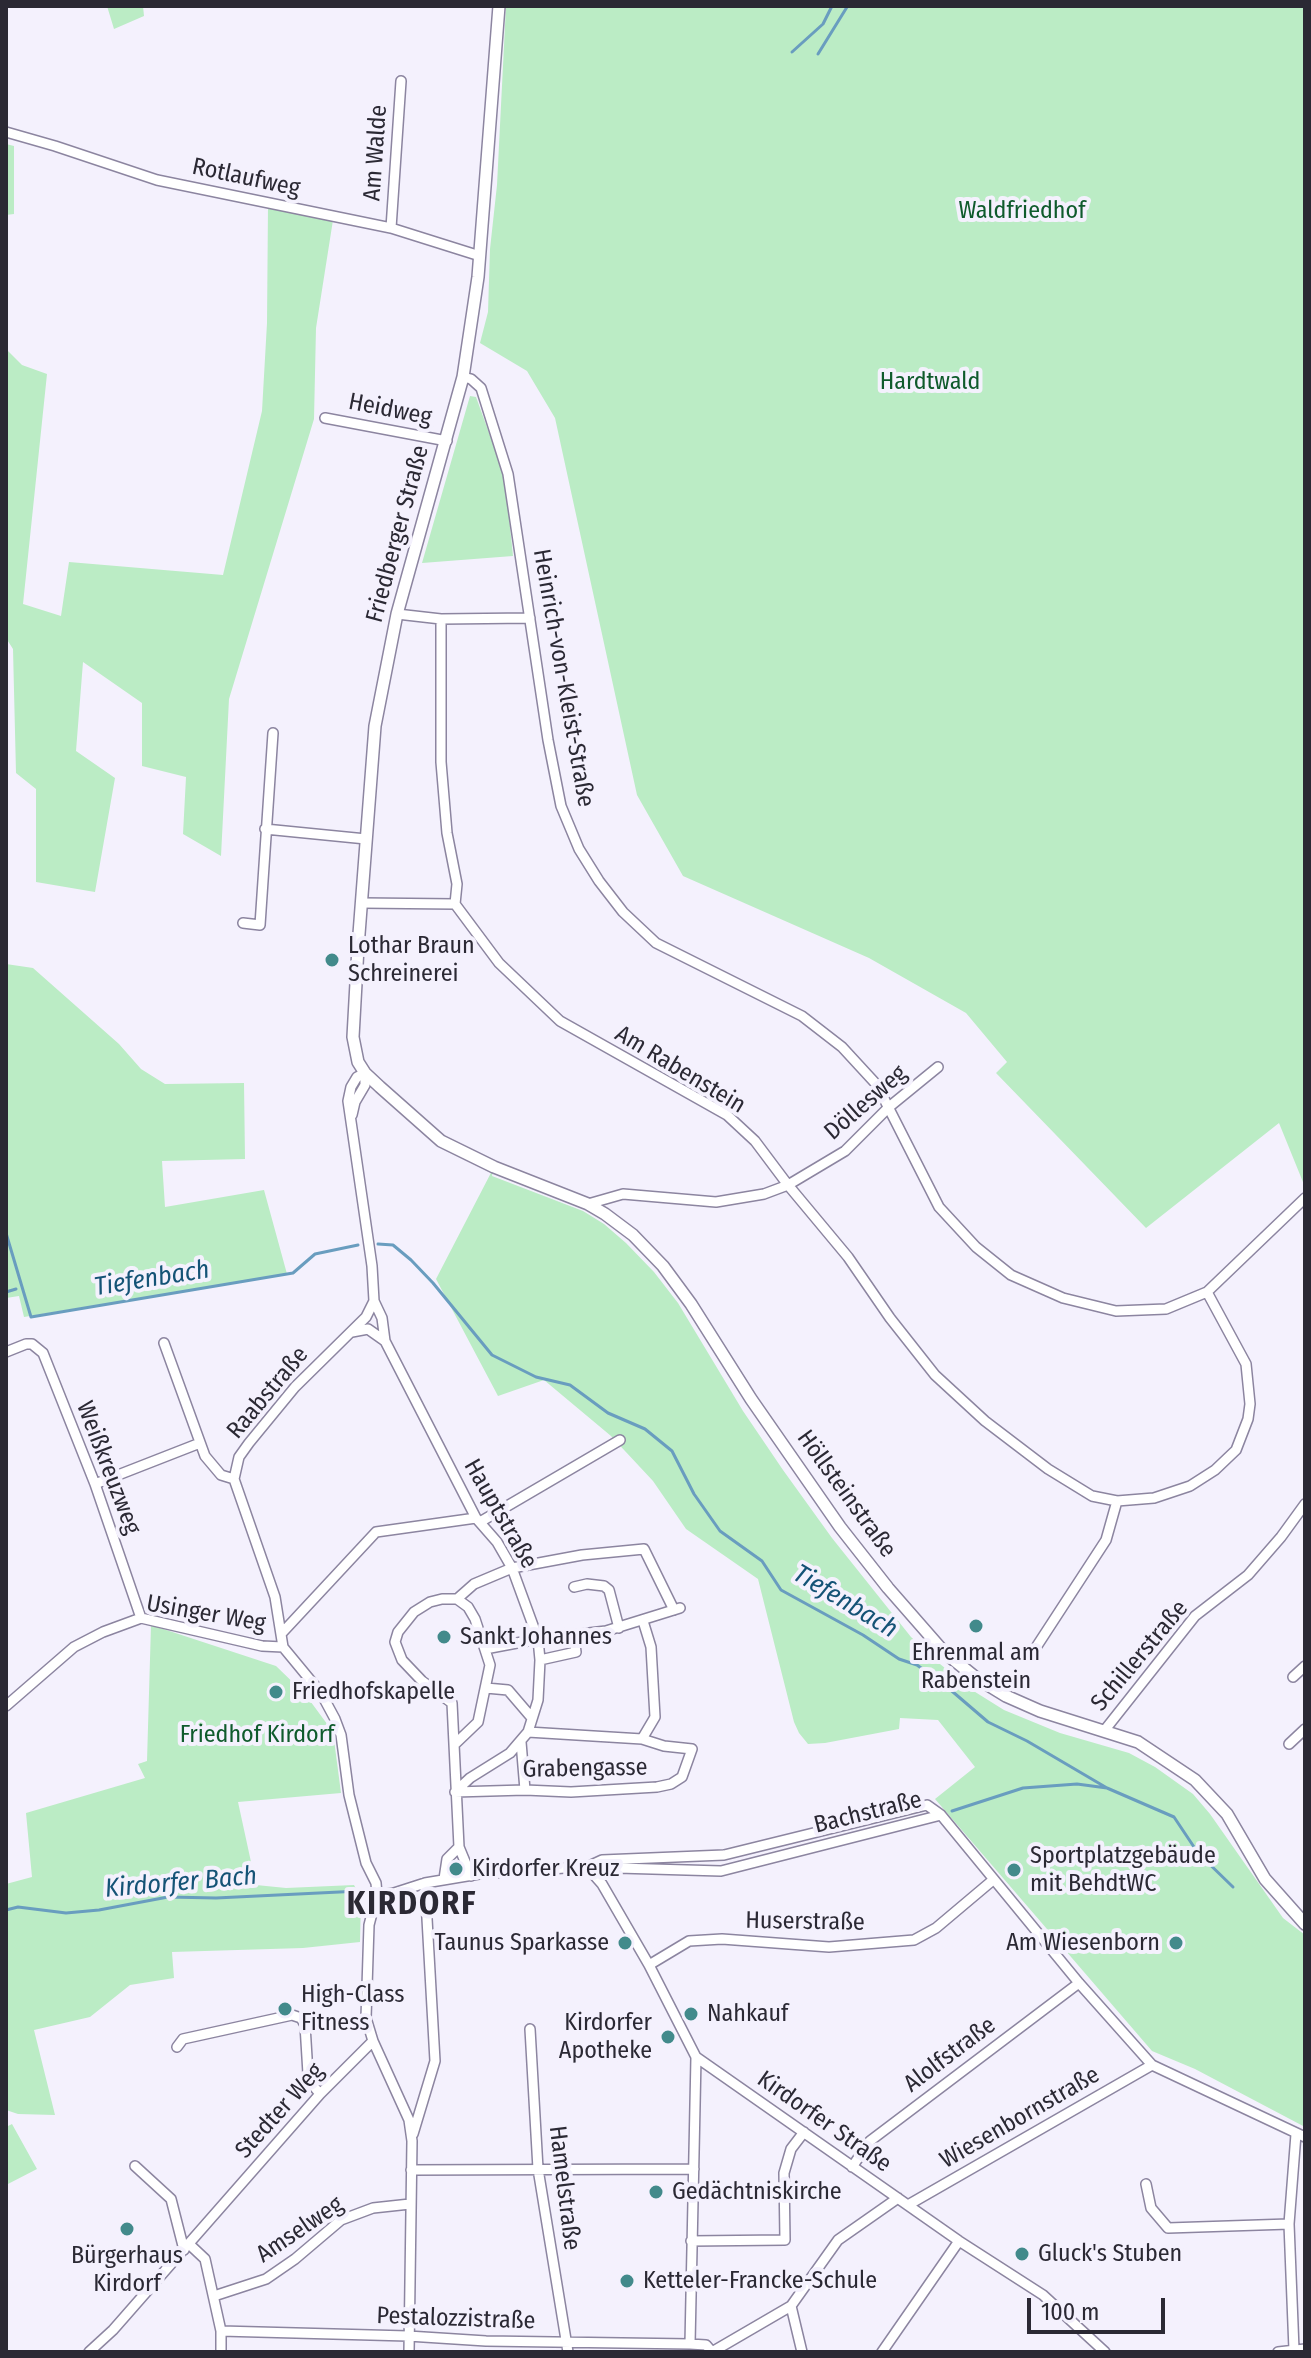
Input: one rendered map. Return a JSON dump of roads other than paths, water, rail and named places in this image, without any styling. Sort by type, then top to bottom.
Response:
[{"type":"street","name":"Friedberger Straße","points":[[365,1073],[358,1062],[353,1037],[375,726],[397,614],[463,377],[477,291],[499,6]]},
{"type":"street","name":"Am Walde","points":[[391,228],[401,81]]},
{"type":"street","name":"Rotlaufweg","points":[[6,132],[157,180],[391,228],[480,256]]},
{"type":"street","name":"Heinrich-von-Kleist-Straße","points":[[463,377],[471,379],[481,388],[508,474],[548,740],[561,806],[579,849],[623,912],[656,943],[802,1016],[842,1047],[877,1085],[939,1207],[976,1247],[1011,1275],[1063,1298],[1116,1311],[1166,1309],[1207,1292],[1305,1198]]},
{"type":"street","name":"Heidweg","points":[[325,418],[447,441]]},
{"type":"street","points":[[397,614],[441,619],[530,618]]},
{"type":"street","points":[[362,903],[455,904],[457,884],[447,833],[441,762],[441,619]]},
{"type":"street","points":[[243,923],[260,925],[273,733]]},
{"type":"street","points":[[265,829],[366,839]]},
{"type":"street","name":"Am Rabenstein","points":[[455,904],[499,963],[560,1021],[727,1115],[755,1141],[848,1257],[935,1375],[985,1421],[1048,1469],[1092,1496],[1117,1501],[1154,1498],[1190,1486],[1215,1470],[1236,1450],[1248,1419],[1250,1404],[1246,1364],[1207,1292]]},
{"type":"street","name":"Döllesweg","points":[[588,1204],[623,1194],[716,1202],[764,1194],[788,1185],[845,1151],[889,1107],[938,1067]]},
{"type":"street","points":[[365,1073],[365,1085],[355,1102],[350,1122],[372,1266],[374,1301]]},
{"type":"street","name":"Höllsteinstraße","points":[[365,1073],[441,1141],[494,1167],[588,1204],[633,1235],[663,1266],[691,1304],[751,1399],[840,1527],[944,1652],[975,1677],[1006,1696],[1040,1711],[1138,1742],[1195,1780],[1241,1834],[1265,1879],[1305,1924]]},
{"type":"street","name":"Raabstraße","points":[[283,1647],[275,1597],[234,1479],[239,1457],[295,1387],[366,1317],[374,1301]]},
{"type":"street","name":"Hauptstraße","points":[[374,1301],[382,1318],[385,1341],[478,1520],[497,1542],[512,1568],[538,1639],[538,1700],[528,1732],[510,1753],[470,1778],[455,1792]]},
{"type":"street","points":[[352,1332],[368,1329],[385,1341]]},
{"type":"street","points":[[164,1343],[205,1456],[221,1475],[234,1479]]},
{"type":"street","name":"Weißkreuzweg","points":[[6,1352],[26,1344],[35,1345],[43,1353],[95,1484],[141,1618]]},
{"type":"street","points":[[281,1634],[376,1532],[478,1520],[620,1440]]},
{"type":"street","points":[[95,1484],[200,1443]]},
{"type":"street","points":[[1033,1652],[1106,1540],[1117,1501]]},
{"type":"street","name":"Schillerstraße","points":[[1104,1731],[1195,1616],[1248,1575],[1305,1504]]},
{"type":"street","points":[[471,1876],[459,1847],[452,1703],[402,1660],[395,1642],[398,1632],[414,1612],[430,1602],[457,1599],[474,1584],[512,1568],[582,1555],[644,1549],[677,1609],[619,1628],[485,1649]]},
{"type":"street","points":[[574,1587],[587,1584],[604,1586],[609,1590],[619,1628]]},
{"type":"street","points":[[455,1744],[478,1722],[490,1665],[475,1619],[468,1607],[457,1599]]},
{"type":"street","name":"Usinger Weg","points":[[6,1706],[74,1647],[141,1618],[262,1646],[283,1647]]},
{"type":"street","points":[[528,1732],[642,1739],[655,1717],[651,1647],[643,1621]]},
{"type":"street","points":[[540,1660],[576,1652],[574,1637]]},
{"type":"street","points":[[283,1647],[321,1693],[338,1727],[349,1795],[366,1863],[376,1883],[377,1894],[369,1925],[366,2018],[373,2041],[409,2120],[412,2141],[409,2352]]},
{"type":"street","points":[[1293,1677],[1305,1666]]},
{"type":"street","points":[[486,1688],[508,1690],[532,1718]]},
{"type":"street","points":[[1289,1744],[1305,1729]]},
{"type":"street","name":"Grabengasse","points":[[455,1792],[571,1792],[657,1787],[671,1784],[682,1777],[692,1749],[664,1746],[642,1739]]},
{"type":"street","points":[[521,1742],[525,1790]]},
{"type":"street","name":"Bachstraße","points":[[587,1867],[602,1860],[724,1855],[927,1805],[941,1815]]},
{"type":"street","points":[[941,1815],[1079,1983],[1152,2065],[1301,2135],[1289,2224],[1300,2350],[1278,2352]]},
{"type":"street","name":"Bachstraße","points":[[377,1894],[394,1893],[444,1879],[587,1867],[601,1871],[618,1868],[721,1871],[941,1815]]},
{"type":"street","points":[[444,1879],[447,1859],[459,1847]]},
{"type":"street","name":"Kirdorfer Straße","points":[[587,1867],[602,1884],[649,1965],[696,2057],[959,2241],[1043,2295],[1105,2352]]},
{"type":"street","name":"Huserstraße","points":[[649,1965],[689,1941],[722,1939],[829,1947],[914,1940],[936,1928],[993,1880]]},
{"type":"street","points":[[412,2141],[435,2061],[425,1883]]},
{"type":"street","name":"Alolfstraße","points":[[852,2167],[870,2141],[1079,1983]]},
{"type":"street","points":[[177,2047],[183,2039],[292,2015],[301,2018],[305,2025],[308,2074],[320,2094]]},
{"type":"street","name":"Hamelstraße","points":[[530,2029],[538,2169],[567,2347]]},
{"type":"street","name":"Stedter Weg","points":[[89,2352],[113,2330],[320,2094],[373,2041]]},
{"type":"street","points":[[696,2057],[690,2344],[706,2345],[712,2352],[791,2306],[838,2240],[898,2198]]},
{"type":"street","name":"Wiesenbornstraße","points":[[908,2205],[1152,2065]]},
{"type":"street","points":[[691,2241],[785,2240],[784,2173],[791,2149],[804,2132]]},
{"type":"street","points":[[135,2166],[171,2199],[186,2247],[205,2259],[221,2331],[221,2352]]},
{"type":"street","points":[[411,2170],[694,2169]]},
{"type":"street","points":[[1146,2184],[1151,2208],[1168,2228],[1289,2224]]},
{"type":"street","name":"Amselweg","points":[[214,2296],[266,2279],[341,2220],[373,2208],[410,2204]]},
{"type":"street","points":[[882,2352],[959,2241]]},
{"type":"street","points":[[791,2306],[802,2352]]},
{"type":"street","name":"Pestalozzistraße","points":[[221,2331],[408,2336],[486,2346],[640,2348],[690,2344]]},
{"type":"waterway","points":[[792,52],[823,24],[832,6]]},
{"type":"waterway","points":[[818,54],[847,7]]},
{"type":"waterway","name":"Tiefenbach","points":[[6,1233],[31,1317],[293,1273],[315,1254],[358,1245]]},
{"type":"waterway","name":"Tiefenbach","points":[[378,1244],[393,1245],[411,1260],[492,1355],[536,1377],[570,1385],[608,1413],[645,1429],[672,1451],[694,1494],[720,1531],[762,1561],[781,1590],[863,1635],[899,1659],[917,1665],[988,1722],[1107,1788]]},
{"type":"waterway","points":[[6,1292],[16,1289]]},
{"type":"waterway","name":"Tiefenbach","points":[[952,1811],[1023,1788],[1077,1784],[1107,1788],[1174,1817],[1198,1853],[1233,1887]]},
{"type":"waterway","name":"Kirdorfer Bach","points":[[6,1910],[18,1907],[66,1913],[168,1897],[216,1898],[360,1891]]},
{"type":"place","name":"Lothar Braun Schreinerei","points":[[332,960]]},
{"type":"place","name":"Ehrenmal am Rabenstein","points":[[976,1626]]},
{"type":"place","name":"Sankt Johannes","points":[[444,1637]]},
{"type":"place","name":"Friedhofskapelle","points":[[276,1692]]},
{"type":"place","name":"Kirdorfer Kreuz","points":[[456,1869]]},
{"type":"place","name":"Sportplatzgebäude mit BehdtWC","points":[[1014,1870]]},
{"type":"place","name":"Taunus Sparkasse","points":[[625,1943]]},
{"type":"place","name":"Am Wiesenborn","points":[[1176,1943]]},
{"type":"place","name":"High-Class Fitness","points":[[285,2009]]},
{"type":"place","name":"Nahkauf","points":[[691,2014]]},
{"type":"place","name":"Kirdorfer Apotheke","points":[[668,2037]]},
{"type":"place","name":"Gedächtniskirche","points":[[656,2192]]},
{"type":"place","name":"Bürgerhaus Kirdorf","points":[[127,2229]]},
{"type":"place","name":"Gluck's Stuben","points":[[1022,2254]]},
{"type":"place","name":"Ketteler-Francke-Schule","points":[[627,2281]]},
{"type":"district","name":"KIRDORF","points":[[412,1905]]},
{"type":"park label","name":"Waldfriedhof","points":[[1022,211]]},
{"type":"park label","name":"Hardtwald","points":[[930,382]]},
{"type":"park label","name":"Friedhof Kirdorf","points":[[257,1735]]}]
